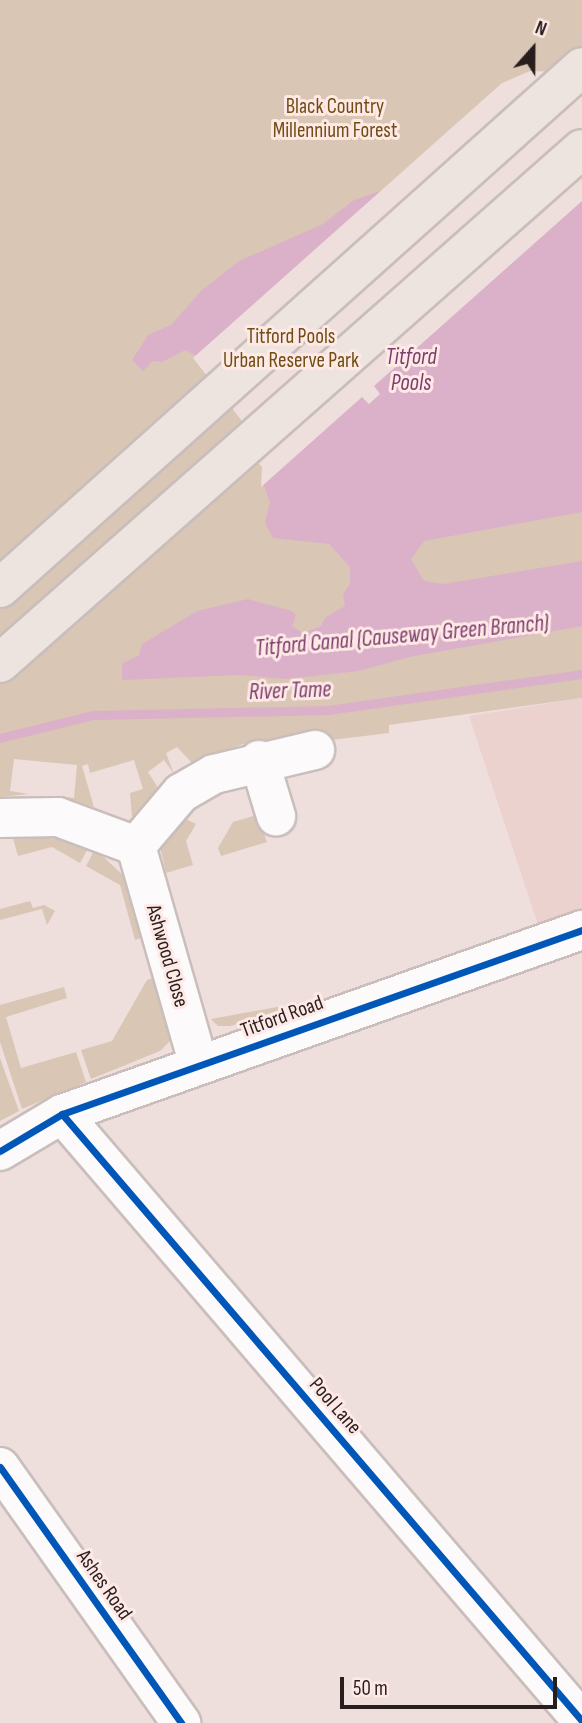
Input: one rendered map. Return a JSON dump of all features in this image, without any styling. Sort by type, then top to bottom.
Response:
[{"type":"highway","points":[[0,588],[582,67]]},
{"type":"highway","points":[[0,663],[582,149]]},
{"type":"street","points":[[0,818],[58,817],[136,846],[181,793],[214,774],[259,760],[315,750]]},
{"type":"street","points":[[259,760],[276,816]]},
{"type":"street","name":"Ashwood Close","points":[[136,846],[199,1065]]},
{"type":"street","name":"Titford Road","points":[[0,1151],[62,1114],[199,1065],[578,942]]},
{"type":"street","name":"Pool Lane","points":[[62,1114],[582,1721]]},
{"type":"street","name":"Ashes Road","points":[[0,1467],[181,1723]]},
{"type":"shaded area","points":[[582,698],[582,930],[544,943],[469,716]]},
{"type":"green space","name":"Titford Pools Urban Reserve Park","points":[[0,0],[582,0],[582,698],[389,725],[389,733],[315,742],[313,736],[243,744],[192,763],[177,747],[166,753],[174,774],[164,760],[148,772],[160,791],[132,817],[130,793],[143,789],[134,760],[90,773],[88,764],[82,766],[94,807],[57,796],[74,798],[77,765],[14,759],[10,791],[29,794],[0,797]]},
{"type":"green space","points":[[257,815],[267,842],[221,856],[218,848],[233,822]]},
{"type":"green space","points":[[180,816],[196,824],[186,841],[193,865],[166,873],[160,846]]},
{"type":"green space","points":[[12,835],[58,839],[89,847],[80,863],[52,847],[18,856]]},
{"type":"green space","points":[[95,849],[125,877],[143,937],[135,940],[120,885],[86,866]]},
{"type":"green space","points":[[30,901],[33,908],[44,905],[55,911],[47,925],[42,909],[0,920],[0,909]]},
{"type":"green space","points":[[155,977],[171,1032],[170,1041],[160,1051],[91,1079],[81,1050],[112,1041],[147,980]]},
{"type":"green space","points":[[64,987],[67,998],[6,1017],[21,1068],[76,1052],[86,1082],[22,1109],[0,1042],[0,1005]]},
{"type":"green space","points":[[304,1002],[231,1026],[218,1026],[211,1019]]},
{"type":"green space","points":[[0,1058],[19,1111],[0,1121]]},
{"type":"water","name":"Titford Pools","points":[[582,67],[582,512],[424,541],[411,559],[424,581],[443,584],[582,561],[582,626],[409,657],[359,671],[286,679],[238,675],[122,680],[122,664],[139,655],[142,644],[197,611],[248,599],[292,611],[296,615],[292,626],[303,633],[321,626],[326,617],[345,606],[343,594],[350,584],[350,567],[329,544],[273,538],[265,523],[270,502],[264,486],[266,466],[248,423],[197,356],[185,350],[162,362],[153,361],[143,371],[132,360],[148,335],[171,325],[201,291],[239,261],[323,224],[354,200],[380,191]]},
{"type":"pier","points":[[582,64],[582,201],[374,386],[380,394],[369,404],[362,397],[261,487],[262,467],[254,458],[245,425],[193,358],[502,83],[530,71],[559,72]]},
{"type":"waterway","name":"River Tame","points":[[0,738],[93,715],[328,710],[582,674]]},
{"type":"cycle path","points":[[0,1151],[62,1114],[582,930]]},
{"type":"cycle path","points":[[62,1114],[582,1721]]},
{"type":"cycle path","points":[[0,1467],[181,1723]]},
{"type":"park label","name":"Black Country Millennium Forest","points":[[335,119]]},
{"type":"water label","name":"Titford Canal (Causeway Green Branch)","points":[[402,636]]}]
